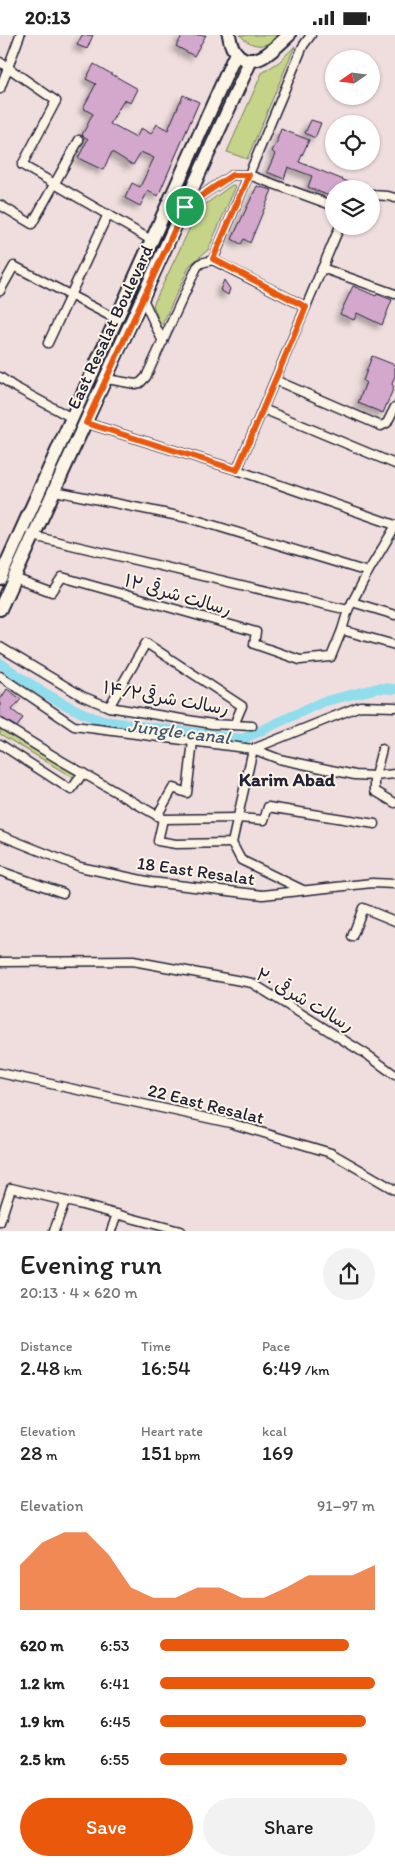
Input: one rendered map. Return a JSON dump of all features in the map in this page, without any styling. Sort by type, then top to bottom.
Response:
[{"type":"main road","points":[[229,35],[236,53],[242,59],[251,60],[262,57],[274,49],[288,35]]},
{"type":"main road","name":"East Resalat Boulevard","points":[[0,609],[5,576],[72,418],[236,53]]},
{"type":"main road","name":"East Resalat Boulevard","points":[[5,576],[33,536],[55,491],[251,60]]},
{"type":"main road","points":[[197,138],[213,145]]},
{"type":"street","points":[[0,89],[20,35]]},
{"type":"street","points":[[213,259],[303,46],[311,35]]},
{"type":"street","points":[[0,62],[56,101],[22,165],[151,240]]},
{"type":"street","points":[[0,205],[32,223],[79,139]]},
{"type":"street","points":[[185,207],[232,175],[249,175],[325,203]]},
{"type":"street","points":[[380,196],[395,198]]},
{"type":"street","points":[[48,343],[108,214]]},
{"type":"street","points":[[237,470],[336,235]]},
{"type":"street","points":[[107,379],[131,384],[140,383],[146,377],[197,267],[201,263],[213,259],[306,307]]},
{"type":"street","points":[[0,291],[14,267],[116,319]]},
{"type":"street","points":[[322,269],[395,294]]},
{"type":"street","points":[[143,299],[163,342]]},
{"type":"street","points":[[0,377],[72,418]]},
{"type":"street","points":[[275,380],[380,426],[387,423],[395,407]]},
{"type":"street","points":[[263,409],[395,464]]},
{"type":"street","points":[[86,423],[237,470],[395,526],[352,602],[342,630],[395,645]]},
{"type":"street","points":[[55,491],[194,519],[368,572]]},
{"type":"street","points":[[33,536],[348,610]]},
{"type":"street","name":"رسالت شرقی ۱۲","points":[[5,576],[52,592],[62,577],[256,633],[254,644],[300,660],[331,657],[342,630]]},
{"type":"street","points":[[352,602],[395,615]]},
{"type":"street","points":[[109,707],[146,643],[242,706],[234,725]]},
{"type":"street","name":"رسالت شرقی۱۴/۲","points":[[0,647],[82,696],[109,707],[212,725],[252,726]]},
{"type":"street","points":[[0,676],[74,725],[252,749],[279,759],[355,775],[375,777],[395,774]]},
{"type":"street","points":[[252,749],[360,706],[395,707]]},
{"type":"street","points":[[0,723],[160,818],[264,820],[268,807],[375,824]]},
{"type":"street","points":[[193,741],[187,793],[173,788],[160,818],[158,841],[176,843],[232,843]]},
{"type":"street","points":[[0,744],[70,789],[83,773]]},
{"type":"street","points":[[252,749],[232,843],[241,860],[304,890]]},
{"type":"street","points":[[382,749],[375,777],[375,791],[395,803]]},
{"type":"street","name":"18 East Resalat","points":[[0,835],[80,867],[152,882],[263,895],[372,883],[395,884]]},
{"type":"street","points":[[0,871],[63,893]]},
{"type":"street","points":[[352,937],[363,908],[395,921]]},
{"type":"street","points":[[0,962],[133,961],[252,983],[369,1055],[395,1075]]},
{"type":"street","name":"22 East Resalat","points":[[0,1073],[230,1123],[331,1153],[395,1190]]},
{"type":"street","points":[[0,1222],[11,1188],[180,1231]]},
{"type":"street","points":[[54,1231],[65,1201]]},
{"type":"street","points":[[111,1231],[117,1214]]},
{"type":"green space","points":[[240,35],[278,36],[269,43],[259,45],[249,42]]},
{"type":"green space","points":[[295,46],[247,159],[227,152],[262,73],[279,62]]},
{"type":"green space","points":[[239,66],[242,67],[210,135],[207,134]]},
{"type":"green space","points":[[200,150],[204,152],[99,382],[94,381]]},
{"type":"green space","points":[[232,185],[236,186],[208,250],[190,265],[161,327],[153,305],[199,209]]},
{"type":"green space","points":[[0,729],[79,777],[77,780],[0,734]]},
{"type":"building","points":[[82,35],[93,35],[87,49],[77,45]]},
{"type":"building","points":[[180,35],[206,35],[194,56],[176,46],[181,38]]},
{"type":"building","points":[[94,64],[138,89],[131,103],[124,100],[110,124],[136,138],[141,128],[151,134],[157,124],[168,130],[183,95],[199,102],[158,196],[148,191],[140,206],[125,198],[132,183],[140,187],[154,158],[141,152],[133,165],[112,152],[103,170],[78,158],[88,139],[82,135],[93,114],[83,108],[96,84],[86,79]]},
{"type":"building","points":[[311,120],[321,123],[315,138],[305,133]]},
{"type":"building","points":[[281,129],[309,140],[299,162],[344,180],[325,180],[325,194],[308,187],[312,176],[288,167],[284,179],[267,172],[275,154],[272,151]]},
{"type":"building","points":[[257,186],[272,190],[250,243],[244,239],[241,244],[232,239]]},
{"type":"building","points":[[224,280],[230,289],[228,295],[220,290]]},
{"type":"building","points":[[353,286],[376,296],[377,294],[392,300],[382,325],[357,313],[354,320],[340,314]]},
{"type":"building","points":[[372,356],[395,365],[395,376],[392,384],[394,387],[383,413],[358,403],[366,382],[363,381]]},
{"type":"building","points":[[7,689],[21,699],[12,710],[23,718],[17,727],[0,717],[0,700]]},
{"type":"waterway","name":"Jungle canal","points":[[0,663],[49,695],[102,721],[243,739],[322,702],[378,688],[395,689]]},
{"type":"district","name":"Karim Abad","points":[[287,779]]},
{"type":"route","points":[[232,175],[249,175],[213,259],[306,307],[237,470],[86,423],[185,207],[232,175]]}]
